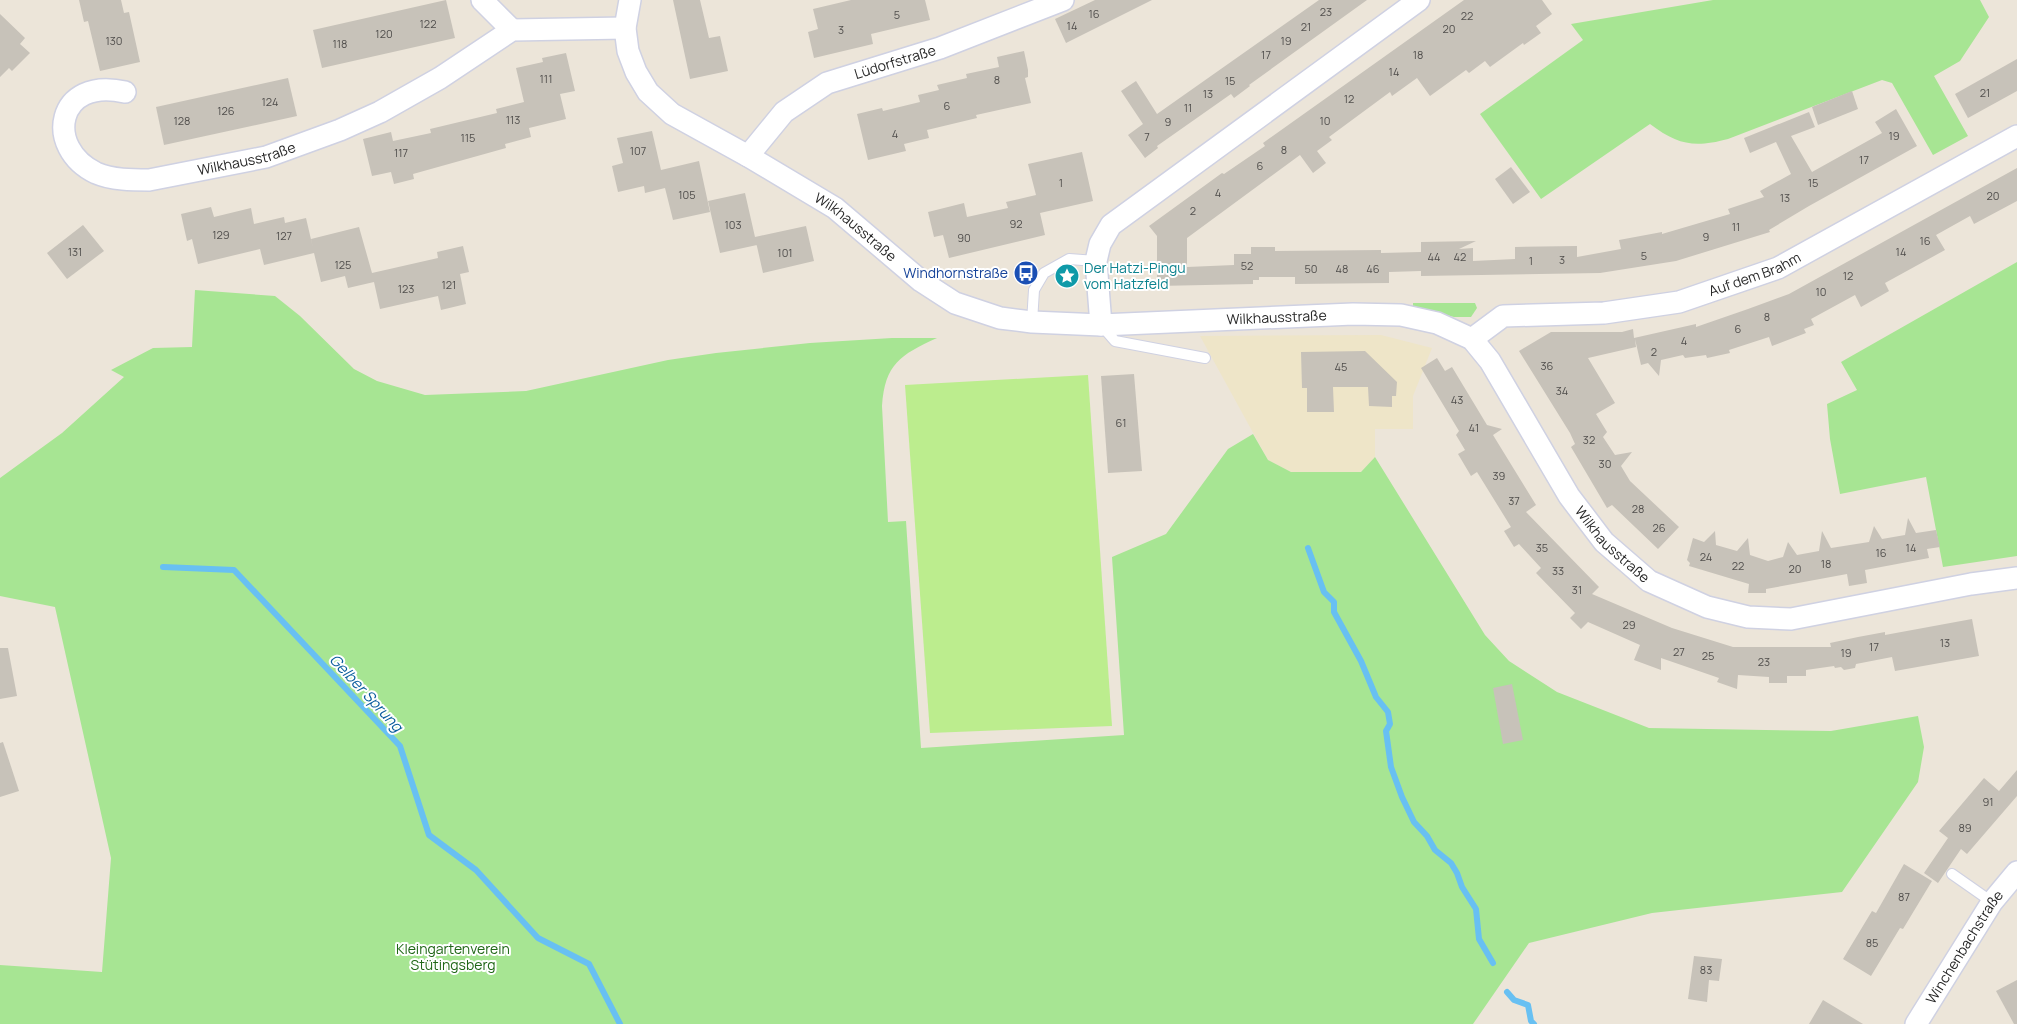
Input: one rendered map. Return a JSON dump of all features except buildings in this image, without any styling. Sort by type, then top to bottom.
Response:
[{"type":"street","points":[[482,0],[512,30],[624,28],[630,0]]},
{"type":"street","name":"Lüdorfstraße","points":[[748,156],[784,112],[827,83],[940,48],[1063,0]]},
{"type":"street","points":[[1101,325],[1096,261],[1100,244],[1111,225],[1419,0]]},
{"type":"street","name":"Wilkhausstraße","points":[[624,28],[628,51],[636,72],[648,92],[672,114],[748,156],[834,208],[921,281],[955,303],[1000,318],[1032,322],[1101,325],[1353,314],[1401,315],[1436,323],[1472,339],[1490,360],[1569,496],[1604,542],[1649,581],[1707,607],[1748,618],[1791,619],[1971,584],[2017,578]]},
{"type":"street","name":"Wilkhausstraße","points":[[125,92],[107,87],[87,92],[77,97],[70,104],[65,116],[64,131],[70,149],[82,163],[97,173],[131,180],[150,180],[266,157],[332,133],[380,112],[440,78],[512,30]]},
{"type":"street","name":"Auf dem Brahm","points":[[1472,339],[1503,316],[1604,313],[1679,302],[1778,268],[2017,136]]},
{"type":"street","name":"Winchenbachstraße","points":[[1916,1024],[1992,902],[2017,872]]},
{"type":"lane","points":[[1032,322],[1034,290],[1044,273],[1069,259],[1096,261]]},
{"type":"lane","points":[[1101,325],[1115,340],[1205,358]]},
{"type":"lane","points":[[1952,874],[1992,902]]},
{"type":"shaded area","points":[[1381,335],[1432,348],[1413,396],[1413,429],[1375,429],[1375,457],[1361,472],[1291,472],[1268,460],[1200,336]]},
{"type":"green space","points":[[1713,0],[1980,0],[1989,17],[1960,61],[1934,76],[1968,136],[1933,155],[1892,83],[1882,80],[1716,142],[1687,143],[1669,136],[1650,124],[1541,199],[1480,114],[1583,40],[1571,24]]},
{"type":"green space","points":[[2017,262],[2017,556],[1943,567],[1926,477],[1840,494],[1830,439],[1827,404],[1857,390],[1841,362]]},
{"type":"green space","name":"Kleingartenverein Stütingsberg","points":[[195,290],[275,296],[300,316],[354,369],[377,381],[425,395],[526,391],[668,360],[716,353],[810,343],[892,338],[937,338],[913,350],[897,363],[887,380],[882,406],[888,522],[906,521],[921,748],[1124,735],[1112,557],[1166,534],[1228,449],[1253,434],[1268,460],[1291,472],[1361,472],[1375,457],[1485,635],[1509,661],[1557,692],[1649,728],[1831,731],[1918,716],[1924,747],[1918,782],[1842,892],[1652,913],[1529,943],[1473,1024],[0,1024],[0,965],[102,972],[111,858],[55,607],[0,596],[0,478],[62,433],[124,377],[111,370],[153,348],[192,347]]},
{"type":"green space","points":[[1413,303],[1475,303],[1477,308],[1471,317],[1454,317],[1413,306]]},
{"type":"green space","points":[[1088,375],[1112,726],[930,733],[905,385]]},
{"type":"waterway","points":[[1308,548],[1324,592],[1334,602],[1334,612],[1361,661],[1376,697],[1388,712],[1390,724],[1386,731],[1391,767],[1402,797],[1414,822],[1427,836],[1435,850],[1451,863],[1457,873],[1462,887],[1476,909],[1479,939],[1493,963]]},
{"type":"waterway","name":"Gelber Sprung","points":[[163,567],[234,570],[400,746],[429,835],[476,870],[538,938],[589,964],[620,1024]]},
{"type":"waterway","points":[[1507,992],[1514,1000],[1528,1005],[1531,1021],[1534,1024]]},
{"type":"place","name":"Windhornstraße","points":[[1026,273]]},
{"type":"place","name":"Der Hatzi-Pingu vom Hatzfeld","points":[[1067,276]]}]
